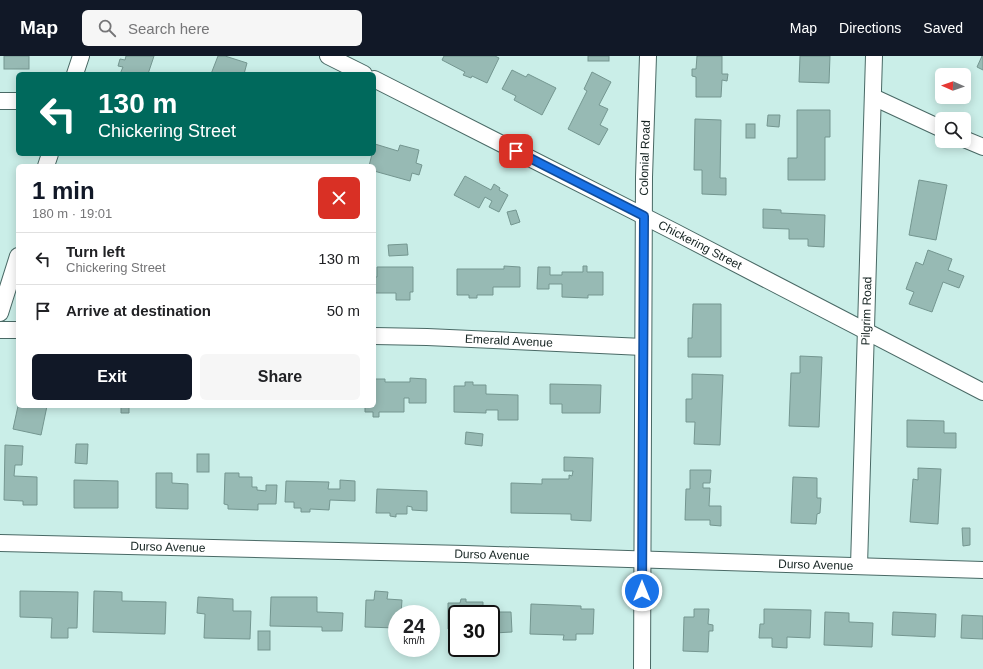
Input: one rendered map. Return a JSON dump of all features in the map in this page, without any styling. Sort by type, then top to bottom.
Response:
[{"type":"street","points":[[76,72],[81,56]]},
{"type":"street","points":[[328,56],[360,72]]},
{"type":"street","name":"Colonial Road","points":[[642,669],[644,177],[648,56]]},
{"type":"street","name":"Pilgrim Road","points":[[859,566],[874,56]]},
{"type":"street","name":"Chickering Street","points":[[376,80],[644,216],[983,392]]},
{"type":"street","points":[[873,98],[935,126]]},
{"type":"street","points":[[0,101],[16,102]]},
{"type":"street","points":[[971,141],[983,147]]},
{"type":"street","points":[[0,313],[16,262]]},
{"type":"street","points":[[0,330],[16,330]]},
{"type":"street","name":"Emerald Avenue","points":[[376,336],[434,337],[643,347]]},
{"type":"street","name":"Durso Avenue","points":[[0,543],[983,570]]},
{"type":"building","points":[[4,56],[29,56],[29,69],[4,69]]},
{"type":"building","points":[[126,56],[154,56],[149,72],[121,72],[123,67],[118,66],[120,59],[125,60]]},
{"type":"building","points":[[218,56],[225,56],[247,63],[245,72],[212,72]]},
{"type":"building","points":[[444,56],[495,56],[499,58],[487,83],[472,76],[471,78],[463,75],[465,72],[442,60]]},
{"type":"building","points":[[588,56],[609,56],[609,61],[588,61]]},
{"type":"building","points":[[697,56],[722,56],[722,74],[728,74],[727,81],[722,80],[721,97],[696,97],[696,77],[692,76],[692,69],[696,69]]},
{"type":"building","points":[[800,56],[830,56],[829,83],[799,82]]},
{"type":"building","points":[[983,56],[983,70],[977,67]]},
{"type":"building","points":[[512,70],[526,77],[528,74],[556,88],[542,115],[514,100],[516,96],[502,89]]},
{"type":"building","points":[[592,72],[611,82],[599,105],[608,109],[600,125],[608,129],[599,145],[568,129],[587,91],[584,89]]},
{"type":"building","points":[[797,110],[830,110],[830,137],[825,137],[825,180],[788,180],[788,158],[797,158]]},
{"type":"building","points":[[768,115],[780,115],[779,127],[767,126]]},
{"type":"building","points":[[695,119],[721,120],[720,178],[726,178],[726,195],[702,194],[702,170],[694,170]]},
{"type":"building","points":[[746,124],[755,124],[755,138],[746,138]]},
{"type":"building","points":[[376,144],[398,151],[400,145],[419,150],[416,163],[422,165],[419,175],[412,173],[410,181],[376,172],[376,164],[370,164],[372,156],[376,156]]},
{"type":"building","points":[[465,176],[491,190],[494,184],[500,188],[499,190],[508,195],[499,212],[489,207],[492,201],[485,197],[479,208],[454,195]]},
{"type":"building","points":[[919,180],[947,185],[936,240],[909,235]]},
{"type":"building","points":[[763,209],[781,210],[781,213],[825,215],[824,247],[808,246],[808,239],[789,239],[789,229],[763,228]]},
{"type":"building","points":[[516,210],[520,222],[511,225],[507,212]]},
{"type":"building","points":[[407,244],[408,255],[389,256],[388,245]]},
{"type":"building","points":[[928,250],[952,259],[948,270],[964,276],[959,288],[943,282],[932,312],[909,304],[914,292],[906,289],[916,262],[923,265]]},
{"type":"building","points":[[504,266],[520,267],[520,287],[493,287],[493,295],[477,295],[477,298],[469,298],[469,295],[457,295],[457,269],[504,269]]},
{"type":"building","points":[[583,266],[587,266],[587,272],[603,272],[603,295],[588,295],[588,298],[562,297],[562,284],[549,284],[549,289],[537,289],[538,267],[550,267],[550,275],[562,275],[562,272],[583,272]]},
{"type":"building","points":[[377,267],[413,267],[413,292],[410,292],[410,300],[396,300],[396,293],[376,293]]},
{"type":"building","points":[[693,304],[721,304],[721,357],[688,357],[688,338],[692,338]]},
{"type":"building","points":[[800,356],[822,357],[819,427],[789,426],[791,373],[800,373]]},
{"type":"building","points":[[692,374],[723,375],[720,445],[694,444],[695,422],[686,422],[686,399],[692,399]]},
{"type":"building","points":[[410,378],[426,379],[426,403],[409,403],[409,398],[404,398],[404,412],[379,412],[379,417],[373,417],[373,412],[365,412],[365,408],[376,408],[376,379],[385,379],[385,382],[410,382]]},
{"type":"building","points":[[465,382],[473,382],[473,385],[486,385],[486,394],[518,395],[518,420],[498,420],[498,410],[486,410],[486,413],[454,412],[454,386],[465,386]]},
{"type":"building","points":[[550,384],[601,385],[600,413],[562,413],[562,404],[550,404]]},
{"type":"building","points":[[18,408],[47,408],[41,435],[13,429]]},
{"type":"building","points":[[121,408],[129,408],[129,413],[121,413]]},
{"type":"building","points":[[907,420],[944,421],[944,433],[956,433],[956,448],[907,447]]},
{"type":"building","points":[[466,432],[483,434],[482,446],[465,444]]},
{"type":"building","points":[[76,444],[88,444],[87,464],[75,463]]},
{"type":"building","points":[[5,445],[23,446],[22,465],[15,465],[14,476],[37,477],[37,505],[23,505],[23,501],[4,500]]},
{"type":"building","points":[[197,454],[209,454],[209,472],[197,472]]},
{"type":"building","points":[[564,457],[593,458],[591,521],[571,520],[571,514],[511,513],[511,483],[542,484],[542,479],[569,479],[569,475],[572,476],[573,471],[564,471]]},
{"type":"building","points":[[918,468],[941,469],[938,524],[910,522],[913,479],[918,480]]},
{"type":"building","points":[[690,470],[711,470],[710,483],[703,483],[703,488],[710,488],[709,506],[721,506],[721,526],[710,525],[710,520],[685,520],[686,489],[690,489]]},
{"type":"building","points":[[156,473],[172,473],[172,483],[188,484],[188,509],[156,508]]},
{"type":"building","points":[[225,473],[239,473],[239,477],[252,477],[252,487],[257,487],[257,490],[266,491],[266,485],[277,485],[276,504],[258,504],[258,510],[228,509],[228,505],[224,504]]},
{"type":"building","points":[[793,477],[817,478],[817,498],[821,498],[820,513],[817,514],[816,524],[791,523]]},
{"type":"building","points":[[74,480],[118,481],[118,508],[74,508]]},
{"type":"building","points":[[340,480],[355,481],[355,501],[330,500],[329,510],[310,509],[310,512],[301,512],[301,508],[294,508],[294,502],[285,502],[286,481],[329,482],[328,489],[340,489]]},
{"type":"building","points":[[377,489],[427,491],[427,511],[412,510],[412,507],[407,506],[407,514],[396,514],[396,517],[390,516],[390,513],[376,513]]},
{"type":"building","points":[[962,528],[970,528],[970,545],[963,546]]},
{"type":"building","points":[[20,591],[78,592],[77,628],[68,628],[68,638],[51,638],[52,618],[20,617]]},
{"type":"building","points":[[94,591],[122,592],[122,601],[166,602],[165,634],[93,632]]},
{"type":"building","points":[[375,591],[388,592],[387,599],[402,600],[402,605],[388,605],[388,628],[365,627],[366,600],[374,600]]},
{"type":"building","points":[[198,597],[233,599],[233,611],[251,611],[250,639],[204,638],[205,614],[197,613]]},
{"type":"building","points":[[271,597],[317,597],[317,612],[343,613],[342,631],[322,631],[322,627],[270,626]]},
{"type":"building","points":[[461,599],[466,599],[466,602],[483,602],[483,605],[448,605],[448,603],[460,603]]},
{"type":"building","points":[[531,604],[581,606],[581,609],[594,609],[593,634],[576,634],[576,640],[563,640],[564,635],[530,634]]},
{"type":"building","points":[[694,609],[709,609],[708,624],[713,625],[713,631],[709,631],[708,652],[683,651],[684,617],[694,617]]},
{"type":"building","points":[[764,609],[811,610],[810,638],[787,637],[787,648],[772,647],[772,638],[759,638],[760,624],[764,624]]},
{"type":"building","points":[[500,612],[511,612],[512,632],[500,633]]},
{"type":"building","points":[[825,612],[849,613],[849,622],[873,623],[872,647],[824,645]]},
{"type":"building","points":[[893,612],[936,614],[935,637],[892,635]]},
{"type":"building","points":[[962,615],[983,616],[983,639],[961,638]]},
{"type":"building","points":[[258,631],[270,631],[270,650],[258,650]]},
{"type":"route","points":[[516,151],[644,216],[642,591]]}]
